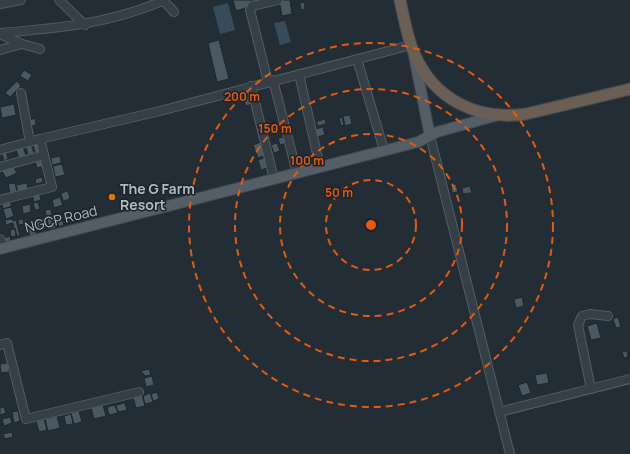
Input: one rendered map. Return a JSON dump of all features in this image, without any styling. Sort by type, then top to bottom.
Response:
[{"type":"highway","points":[[400,0],[412,48],[429,78],[444,93],[470,109],[482,114],[496,116],[526,114],[630,89]]},
{"type":"main road","points":[[412,48],[430,136]]},
{"type":"main road","name":"NGCP Road","points":[[2,245],[274,179],[418,142],[442,131],[496,116]]},
{"type":"street","points":[[0,4],[22,0]]},
{"type":"street","points":[[59,0],[85,25]]},
{"type":"street","points":[[0,34],[85,25],[144,9],[164,0],[174,12]]},
{"type":"street","points":[[278,0],[252,6],[250,10],[297,173]]},
{"type":"street","points":[[0,34],[22,44],[40,49]]},
{"type":"street","points":[[0,50],[22,44]]},
{"type":"street","points":[[0,150],[40,139],[160,111],[250,86],[357,59],[412,48]]},
{"type":"street","points":[[357,59],[384,150]]},
{"type":"street","points":[[299,74],[320,167]]},
{"type":"street","points":[[250,86],[274,179]]},
{"type":"street","points":[[21,93],[30,142]]},
{"type":"street","points":[[430,136],[510,454]]},
{"type":"street","points":[[0,200],[52,187],[40,139]]},
{"type":"street","points":[[0,167],[44,155]]},
{"type":"street","points":[[591,389],[578,325],[582,316],[590,314],[608,316]]},
{"type":"street","points":[[0,345],[7,343],[26,419],[139,392]]},
{"type":"street","points":[[499,412],[630,379]]},
{"type":"water","points":[[228,3],[235,30],[220,34],[213,7]]},
{"type":"water","points":[[285,21],[291,42],[280,45],[274,23]]},
{"type":"building","points":[[233,0],[251,0],[252,6],[236,11]]},
{"type":"building","points":[[279,0],[290,0],[292,14],[282,16]]},
{"type":"building","points":[[304,2],[305,9],[301,10],[300,3]]},
{"type":"building","points":[[219,40],[229,79],[217,82],[208,43]]},
{"type":"building","points":[[24,70],[32,75],[28,81],[20,76]]},
{"type":"building","points":[[17,81],[21,86],[10,97],[5,93]]},
{"type":"building","points":[[252,95],[255,103],[246,106],[243,98]]},
{"type":"building","points":[[14,104],[16,115],[2,118],[0,107]]},
{"type":"building","points":[[350,115],[352,124],[345,126],[343,116]]},
{"type":"building","points":[[342,117],[344,125],[341,126],[339,118]]},
{"type":"building","points":[[35,118],[36,125],[31,126],[30,120]]},
{"type":"building","points":[[325,119],[326,124],[318,126],[316,122]]},
{"type":"building","points":[[323,127],[325,135],[317,137],[315,129]]},
{"type":"building","points":[[285,137],[287,143],[280,145],[278,138]]},
{"type":"building","points":[[40,142],[43,152],[35,153],[33,144]]},
{"type":"building","points":[[261,142],[266,155],[258,158],[253,145]]},
{"type":"building","points":[[277,143],[280,151],[274,153],[271,145]]},
{"type":"building","points":[[31,145],[34,153],[28,155],[26,146]]},
{"type":"building","points":[[23,147],[26,155],[19,158],[16,150]]},
{"type":"building","points":[[6,151],[8,159],[4,161],[2,153]]},
{"type":"building","points":[[60,156],[61,163],[52,165],[51,158]]},
{"type":"building","points":[[266,157],[269,167],[261,170],[258,160]]},
{"type":"building","points":[[43,160],[45,166],[37,168],[35,162]]},
{"type":"building","points":[[62,164],[65,175],[55,177],[53,166]]},
{"type":"building","points":[[13,166],[17,173],[6,178],[2,171]]},
{"type":"building","points":[[42,177],[43,182],[36,184],[35,179]]},
{"type":"building","points":[[15,183],[17,191],[10,193],[8,184]]},
{"type":"building","points":[[27,183],[28,189],[18,192],[16,185]]},
{"type":"building","points":[[456,184],[458,192],[452,193],[451,185]]},
{"type":"building","points":[[470,186],[472,193],[463,194],[462,188]]},
{"type":"building","points":[[68,191],[70,199],[63,201],[61,193]]},
{"type":"building","points":[[39,192],[41,200],[34,202],[32,194]]},
{"type":"building","points":[[60,197],[63,205],[54,208],[52,200]]},
{"type":"building","points":[[10,202],[12,206],[3,209],[2,204]]},
{"type":"building","points":[[38,202],[40,209],[35,210],[33,203]]},
{"type":"building","points":[[30,204],[31,212],[23,214],[22,206]]},
{"type":"building","points":[[11,207],[14,216],[6,219],[3,209]]},
{"type":"building","points":[[51,209],[52,215],[46,216],[45,210]]},
{"type":"building","points":[[60,213],[64,225],[59,227],[55,214]]},
{"type":"building","points":[[55,215],[58,227],[49,230],[47,218]]},
{"type":"building","points":[[44,217],[46,226],[38,228],[35,219]]},
{"type":"building","points":[[12,219],[13,221],[16,220],[20,236],[17,236],[15,228],[9,230],[14,227],[13,223],[6,225],[5,220]]},
{"type":"building","points":[[23,219],[24,224],[19,225],[18,220]]},
{"type":"building","points":[[35,228],[37,235],[30,237],[28,229]]},
{"type":"building","points":[[15,229],[16,236],[11,237],[10,230]]},
{"type":"building","points":[[10,236],[11,242],[6,243],[4,238]]},
{"type":"building","points":[[522,297],[524,306],[516,308],[514,299]]},
{"type":"building","points":[[618,317],[621,327],[616,328],[613,319]]},
{"type":"building","points":[[597,323],[601,338],[591,340],[587,326]]},
{"type":"building","points":[[627,351],[628,357],[624,358],[622,352]]},
{"type":"building","points":[[8,363],[9,372],[1,373],[0,364]]},
{"type":"building","points":[[149,369],[151,375],[145,376],[141,371]]},
{"type":"building","points":[[547,373],[549,383],[537,385],[535,375]]},
{"type":"building","points":[[152,376],[154,385],[146,387],[144,378]]},
{"type":"building","points":[[527,382],[531,393],[522,396],[518,385]]},
{"type":"building","points":[[157,392],[159,399],[153,401],[151,394]]},
{"type":"building","points":[[150,393],[153,402],[145,404],[143,396]]},
{"type":"building","points":[[142,395],[145,406],[136,408],[133,397]]},
{"type":"building","points":[[125,403],[127,410],[118,412],[116,405]]},
{"type":"building","points":[[103,405],[106,416],[94,419],[91,408]]},
{"type":"building","points":[[115,405],[118,413],[109,415],[107,407]]},
{"type":"building","points":[[4,407],[6,413],[0,415],[0,408]]},
{"type":"building","points":[[18,411],[20,421],[14,423],[12,412]]},
{"type":"building","points":[[79,411],[82,422],[74,424],[71,413]]},
{"type":"building","points":[[71,414],[73,424],[66,425],[64,416]]},
{"type":"building","points":[[57,416],[60,428],[48,431],[45,419]]},
{"type":"building","points":[[10,417],[12,423],[4,426],[2,419]]},
{"type":"building","points":[[44,419],[47,430],[39,432],[36,421]]},
{"type":"building","points":[[12,432],[13,437],[5,439],[3,434]]},
{"type":"place","name":"The G Farm Resort","points":[[112,197]]}]
